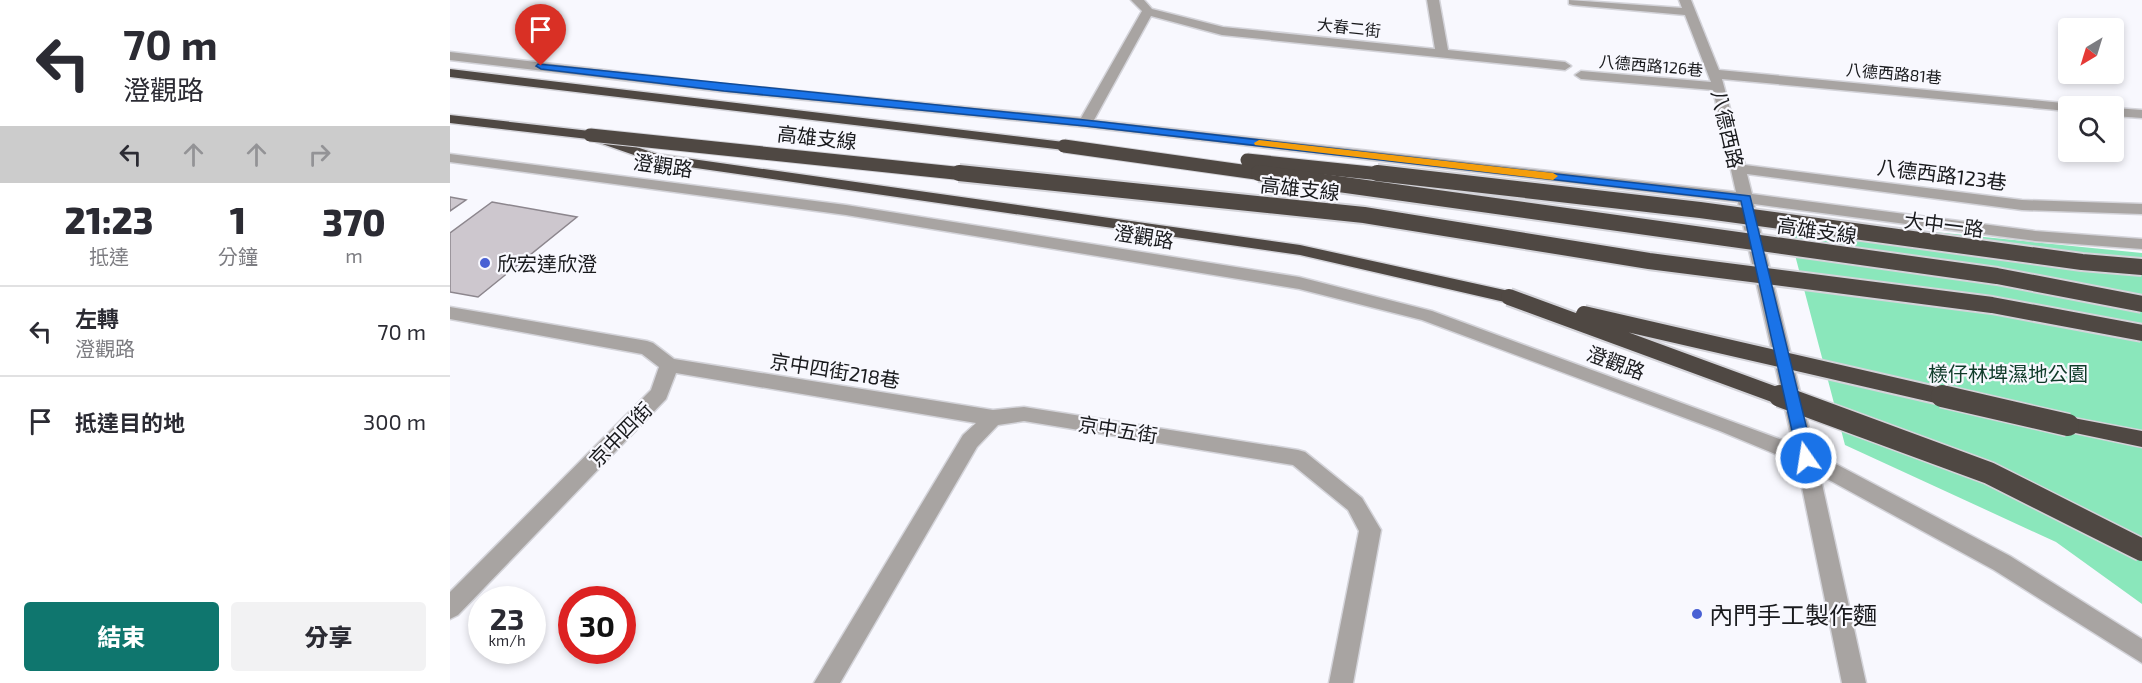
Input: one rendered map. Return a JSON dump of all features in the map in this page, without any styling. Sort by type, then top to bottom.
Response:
[{"type":"highway","name":"高雄支線","points":[[450,74],[1064,146],[1997,276],[2142,304]]},
{"type":"highway","name":"高雄支線","points":[[450,119],[1364,215],[1649,261],[1992,305],[2142,333]]},
{"type":"highway","points":[[590,135],[654,158],[1300,250],[2068,425],[2142,439]]},
{"type":"highway","points":[[1064,146],[1306,165],[1700,210],[2082,262],[2142,267]]},
{"type":"highway","points":[[1509,297],[1989,473],[2142,550]]},
{"type":"street","name":"大春二街","points":[[1137,0],[1148,11],[1222,32],[1565,66]]},
{"type":"street","points":[[1433,0],[1442,53]]},
{"type":"street","points":[[1574,3],[1688,6]]},
{"type":"street","name":"八德西路","points":[[1688,6],[1717,80],[1746,198],[1806,458],[1854,683]]},
{"type":"street","points":[[1085,123],[1148,11]]},
{"type":"street","points":[[450,56],[724,88],[1085,123],[1746,198]]},
{"type":"street","name":"八德西路126巷","points":[[1581,75],[1717,80]]},
{"type":"street","name":"八德西路81巷","points":[[1717,80],[2058,106]]},
{"type":"street","points":[[2124,113],[2142,114]]},
{"type":"street","name":"澄觀路","points":[[450,158],[846,210],[1299,283],[1425,315],[1727,426],[1806,458]]},
{"type":"street","name":"八德西路123巷","points":[[1737,168],[2022,205],[2142,209]]},
{"type":"street","name":"大中一路","points":[[1746,198],[2035,236],[2142,244]]},
{"type":"street","points":[[450,313],[647,348],[669,366]]},
{"type":"street","name":"京中四街218巷","points":[[669,366],[993,418]]},
{"type":"street","name":"京中四街","points":[[450,608],[659,394],[669,366]]},
{"type":"street","name":"京中五街","points":[[993,418],[1024,414],[1298,458],[1355,504],[1370,530],[1341,683]]},
{"type":"street","points":[[826,683],[970,441],[993,418]]},
{"type":"street","points":[[1806,458],[2002,563],[2142,652]]},
{"type":"green space","name":"檨仔林埤濕地公園","points":[[1785,217],[2142,253],[2142,604],[2056,542],[1845,445]]},
{"type":"building","points":[[450,197],[466,200],[450,211]]},
{"type":"building","name":"欣宏達欣澄","points":[[492,202],[577,217],[478,297],[450,292],[450,233]]},
{"type":"slow traffic","points":[[1259,143],[1553,176]]},
{"type":"place","name":"欣宏達欣澄","points":[[485,263]]},
{"type":"place","name":"內門手工製作麵","points":[[1697,614]]},
{"type":"route","points":[[541,66],[724,88],[1085,123],[1746,198],[1806,458]]}]
